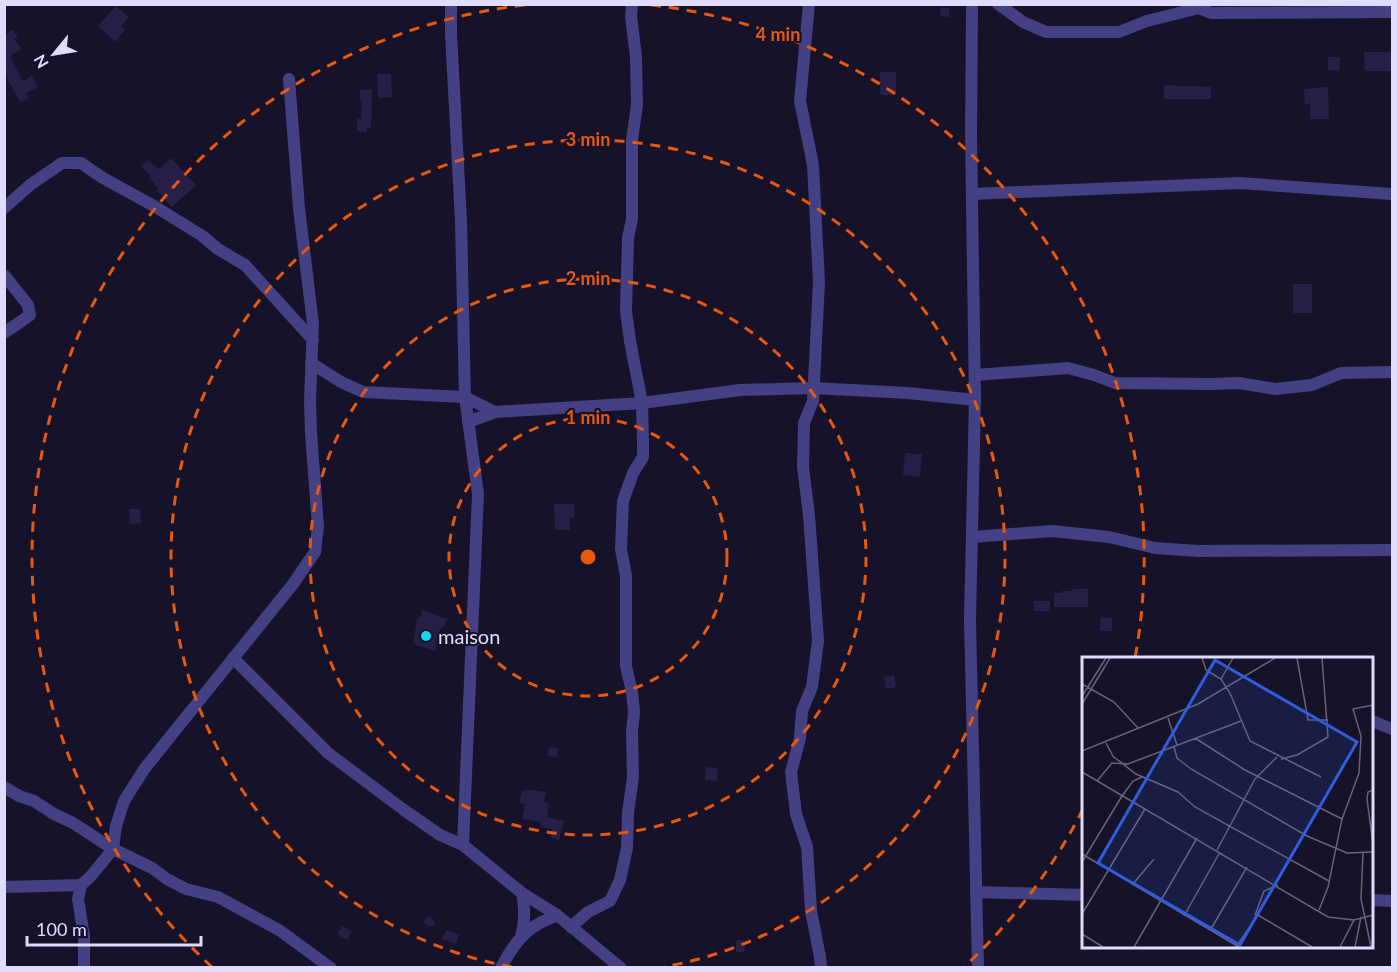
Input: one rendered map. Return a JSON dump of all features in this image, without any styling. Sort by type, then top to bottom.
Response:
[{"type":"street","points":[[451,4],[461,221],[465,397],[478,494],[463,845]]},
{"type":"street","points":[[571,927],[588,912],[610,901],[620,880],[627,848],[628,813],[633,777],[634,712],[626,666],[626,576],[621,549],[623,501],[633,473],[643,457],[642,403],[626,311],[628,238],[632,219],[632,140],[637,105],[632,4]]},
{"type":"street","points":[[809,4],[800,101],[813,165],[819,282],[813,401],[804,423],[803,467],[809,515],[818,641],[812,687],[801,711],[800,738],[791,772],[796,814],[807,847],[811,911],[821,968]]},
{"type":"street","points":[[972,4],[975,400],[970,620],[978,968]]},
{"type":"street","points":[[998,4],[1023,22],[1046,32],[1119,32],[1198,6],[1212,13],[1392,12]]},
{"type":"street","points":[[84,968],[84,936],[78,899],[81,885],[113,849],[116,826],[124,801],[146,768],[293,584],[315,552],[318,526],[311,433],[313,324],[289,79]]},
{"type":"street","points":[[4,208],[30,185],[62,163],[81,163],[201,235],[218,249],[245,265],[313,340]]},
{"type":"street","points":[[972,194],[1240,183],[1392,194]]},
{"type":"street","points":[[4,275],[28,305],[30,315],[4,333]]},
{"type":"street","points":[[311,363],[341,382],[363,392],[465,397],[495,412]]},
{"type":"street","points":[[975,375],[1068,368],[1115,383],[1239,383],[1275,389],[1312,385],[1341,373],[1392,372]]},
{"type":"street","points":[[468,422],[495,412],[642,403],[740,390],[813,388],[908,393],[975,400]]},
{"type":"street","points":[[972,537],[1052,531],[1109,537],[1155,548],[1198,551],[1392,550]]},
{"type":"street","points":[[233,658],[328,753],[440,835],[463,845],[522,893],[557,915],[621,968]]},
{"type":"street","points":[[1373,722],[1392,729]]},
{"type":"street","points":[[4,787],[74,823],[113,849],[152,868],[186,889],[218,897],[269,924],[331,968]]},
{"type":"street","points":[[4,887],[81,885]]},
{"type":"street","points":[[976,892],[1082,895]]},
{"type":"street","points":[[521,937],[525,921],[522,893]]},
{"type":"street","points":[[1373,900],[1392,901]]},
{"type":"street","points":[[501,968],[506,956],[521,937],[535,925],[557,915]]},
{"type":"building","points":[[116,6],[129,17],[121,26],[125,30],[115,42],[98,26]]},
{"type":"building","points":[[941,7],[949,8],[949,17],[940,16]]},
{"type":"building","points":[[13,30],[21,49],[10,56],[23,81],[32,76],[38,87],[26,93],[29,98],[20,102],[4,73],[4,35]]},
{"type":"building","points":[[1364,52],[1392,52],[1392,71],[1365,71]]},
{"type":"building","points":[[1328,57],[1340,57],[1339,71],[1328,70]]},
{"type":"building","points":[[880,72],[896,72],[896,95],[880,95]]},
{"type":"building","points":[[377,74],[391,74],[392,97],[378,98]]},
{"type":"building","points":[[1164,85],[1211,87],[1211,99],[1164,99]]},
{"type":"building","points":[[1328,87],[1329,119],[1310,119],[1310,104],[1305,104],[1304,89]]},
{"type":"building","points":[[372,89],[371,128],[367,128],[367,132],[357,131],[357,119],[361,119],[360,90]]},
{"type":"building","points":[[171,158],[196,185],[172,207],[157,191],[159,189],[149,178],[151,176],[141,167],[147,160],[159,169]]},
{"type":"building","points":[[1293,284],[1312,284],[1312,313],[1293,313]]},
{"type":"building","points":[[905,453],[922,454],[920,477],[903,475]]},
{"type":"building","points":[[554,504],[574,504],[574,518],[570,518],[570,530],[555,530]]},
{"type":"building","points":[[129,509],[140,509],[141,523],[130,524]]},
{"type":"building","points":[[1073,589],[1088,589],[1088,607],[1054,607],[1054,593],[1073,591]]},
{"type":"building","points":[[1034,601],[1050,601],[1050,611],[1034,611]]},
{"type":"building","name":"maison","points":[[422,610],[447,619],[444,627],[440,629],[435,651],[413,644],[417,619],[421,616]]},
{"type":"building","points":[[1101,617],[1112,618],[1112,631],[1100,631]]},
{"type":"building","points":[[894,675],[896,687],[886,689],[884,677]]},
{"type":"building","points":[[549,747],[558,748],[557,757],[548,756]]},
{"type":"building","points":[[706,767],[718,768],[717,781],[705,780]]},
{"type":"building","points":[[527,789],[546,792],[544,802],[549,803],[547,817],[564,821],[559,840],[550,837],[552,829],[540,827],[541,822],[522,819],[525,804],[519,803],[522,790],[527,791]]},
{"type":"building","points":[[428,916],[434,920],[435,924],[427,926],[423,922]]},
{"type":"building","points":[[342,926],[352,932],[347,940],[337,934]]},
{"type":"building","points":[[446,930],[459,935],[456,944],[442,939]]},
{"type":"building","points":[[737,940],[746,941],[744,953],[735,951]]},
{"type":"place","name":"maison","points":[[426,636]]}]
